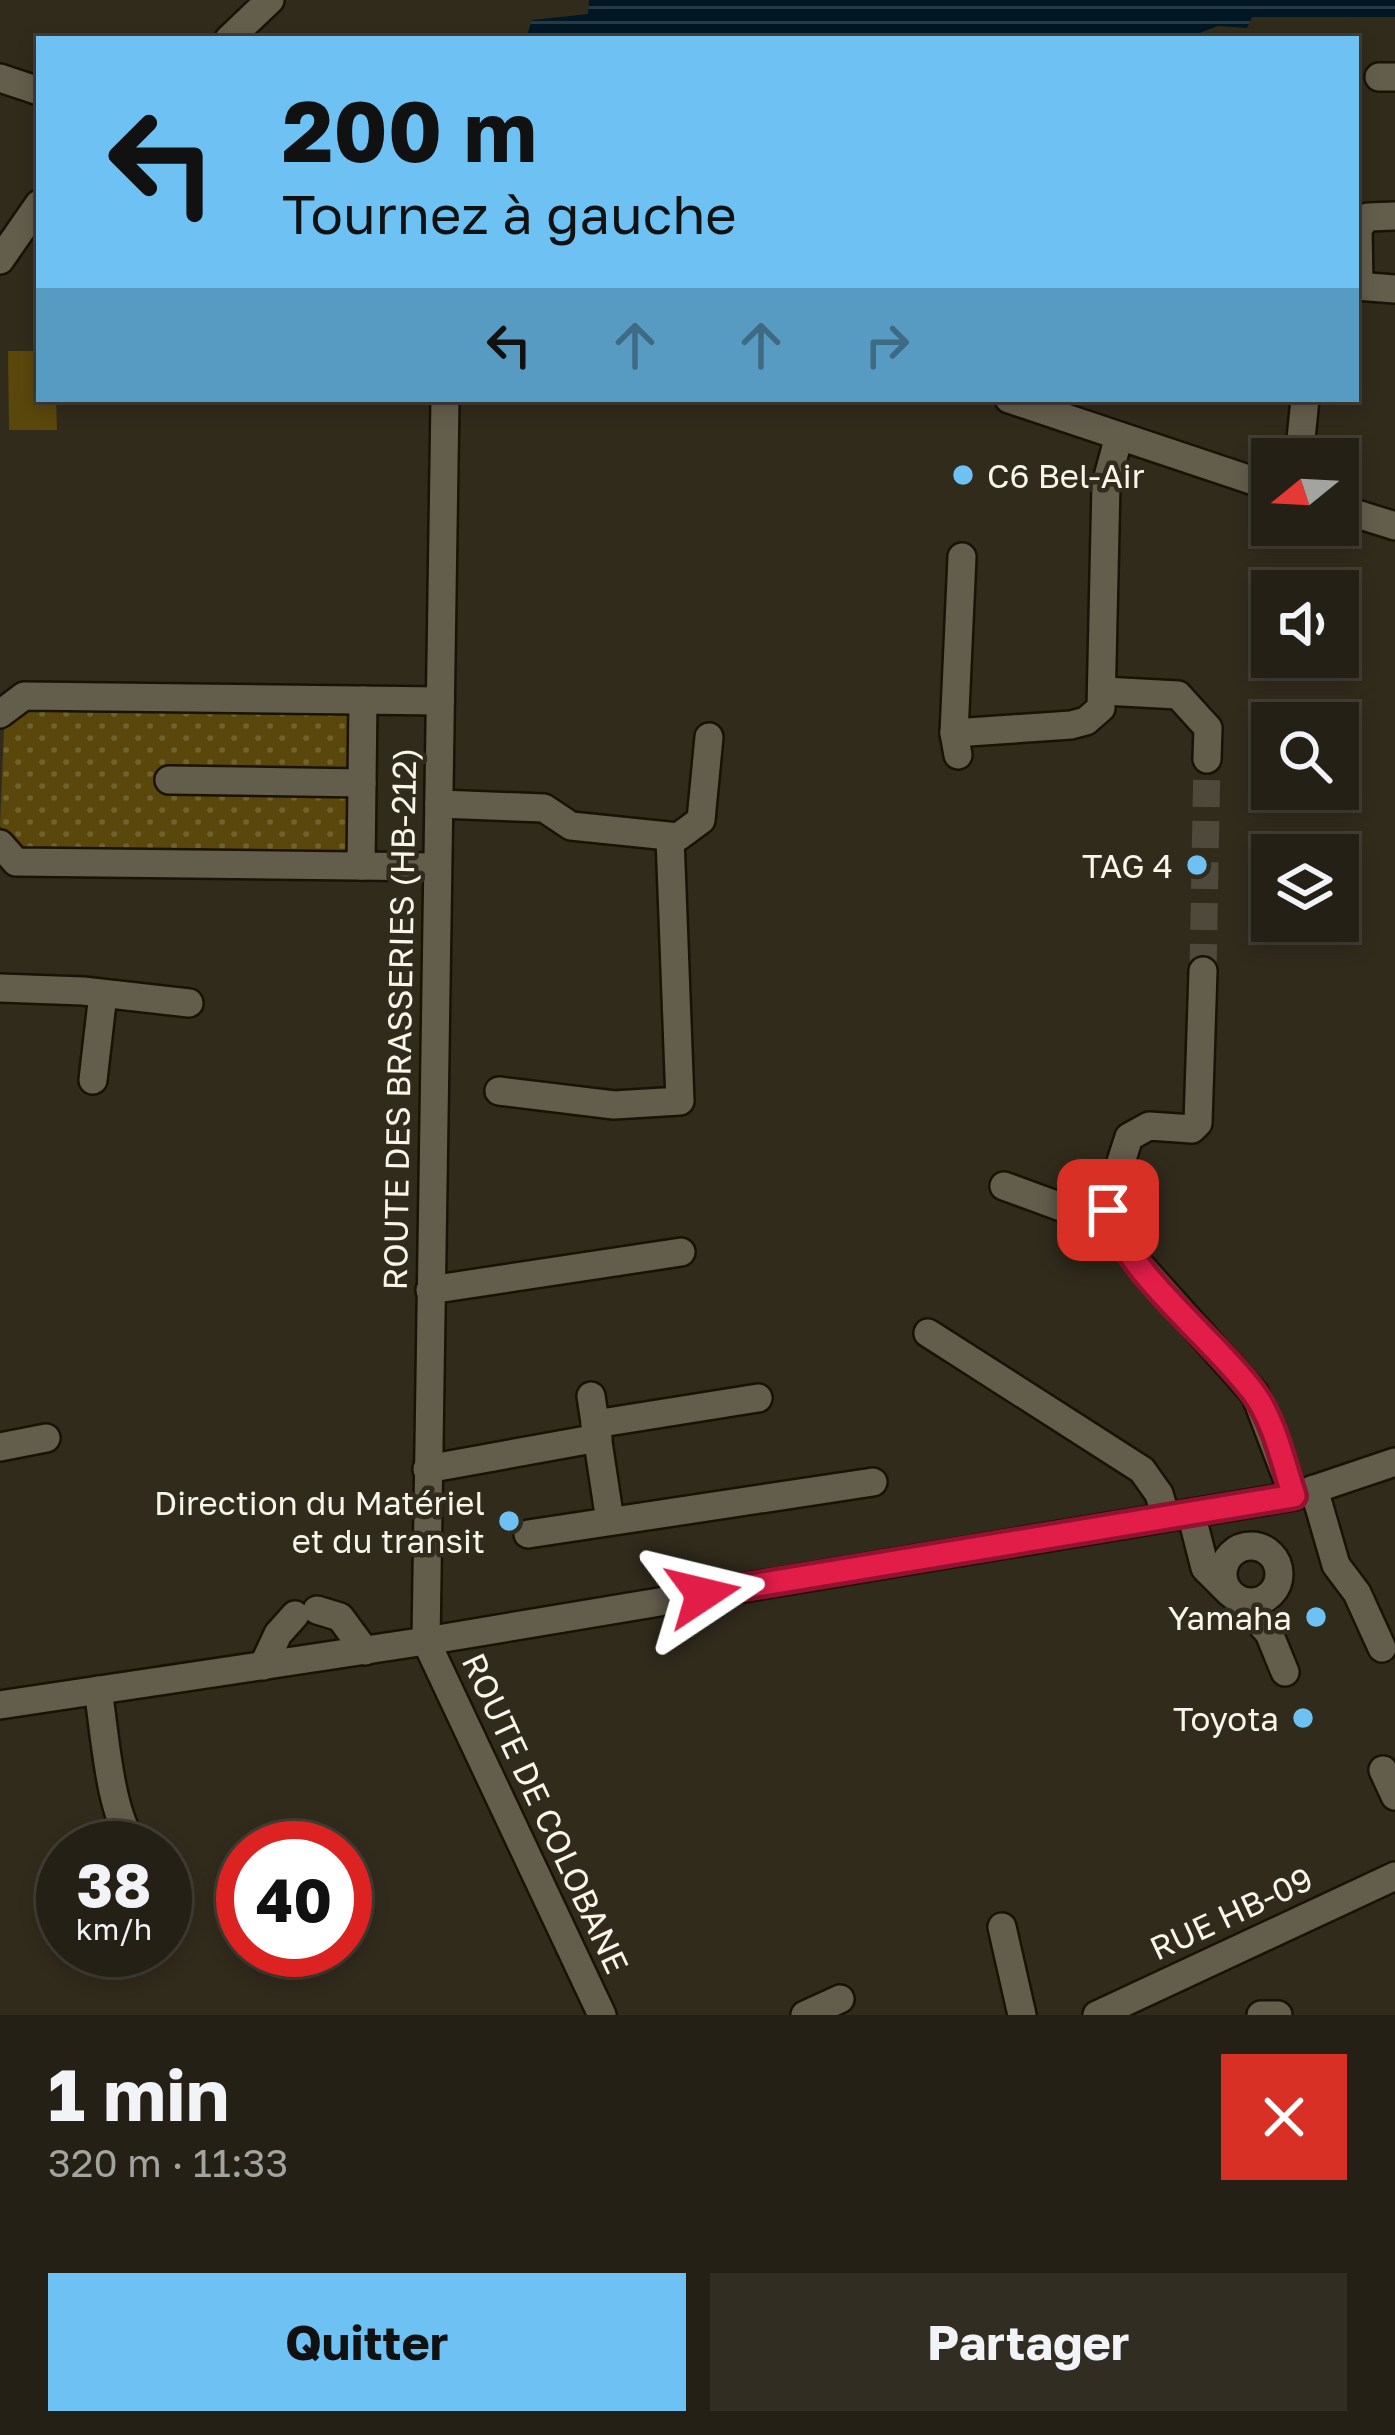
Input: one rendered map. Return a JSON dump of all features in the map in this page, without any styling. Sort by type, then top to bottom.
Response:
[{"type":"street","points":[[232,36],[269,0]]},
{"type":"street","points":[[0,78],[36,91]]},
{"type":"street","points":[[0,260],[36,208]]},
{"type":"street","points":[[1359,226],[1368,217],[1395,215]]},
{"type":"street","points":[[1359,286],[1395,289]]},
{"type":"street","name":"ROUTE DES BRASSERIES (HB-212)","points":[[426,1641],[445,402]]},
{"type":"street","points":[[1018,402],[1251,481]]},
{"type":"street","points":[[1301,438],[1305,402]]},
{"type":"street","points":[[962,557],[956,744],[1079,724],[1097,714],[1104,691],[1106,484],[1119,436]]},
{"type":"street","points":[[1359,515],[1395,526]]},
{"type":"street","points":[[1104,691],[1178,695],[1208,728],[1207,759]]},
{"type":"street","points":[[0,715],[23,696],[440,701]]},
{"type":"street","points":[[361,866],[363,700]]},
{"type":"street","points":[[439,804],[544,808],[571,826],[670,838],[685,835],[701,820],[709,737]]},
{"type":"street","points":[[170,779],[362,783]]},
{"type":"street","points":[[499,1091],[614,1105],[680,1101],[670,838]]},
{"type":"street","points":[[0,844],[16,862],[437,867]]},
{"type":"street","points":[[1203,971],[1198,1123],[1192,1129],[1149,1126],[1130,1137],[1110,1196],[1113,1226],[1138,1263],[1255,1394],[1294,1495],[1357,1593],[1382,1648]]},
{"type":"street","points":[[0,988],[189,1003]]},
{"type":"street","points":[[93,1080],[103,994]]},
{"type":"street","points":[[1004,1186],[1113,1226]]},
{"type":"street","points":[[430,1290],[681,1252]]},
{"type":"street","points":[[928,1333],[1142,1470],[1179,1515],[1204,1568],[1269,1634],[1285,1672]]},
{"type":"street","points":[[427,1468],[595,1419],[758,1398]]},
{"type":"street","points":[[595,1419],[610,1521]]},
{"type":"street","points":[[0,1447],[46,1438]]},
{"type":"street","points":[[0,1705],[426,1641],[1294,1495],[1395,1462]]},
{"type":"street","points":[[528,1534],[873,1482]]},
{"type":"street","points":[[1269,1634],[1294,1495]]},
{"type":"street","points":[[1198,1550],[1217,1556],[1238,1548],[1264,1548],[1276,1559],[1277,1582]]},
{"type":"street","points":[[1238,1548],[1223,1569],[1235,1596],[1253,1603],[1277,1582]]},
{"type":"street","points":[[263,1666],[278,1634],[306,1612],[340,1617],[364,1651]]},
{"type":"street","name":"ROUTE DE COLOBANE","points":[[426,1641],[602,2015]]},
{"type":"street","points":[[98,1690],[124,1821]]},
{"type":"street","name":"RUE HB-09","points":[[1097,2015],[1395,1876]]},
{"type":"street","points":[[1002,1927],[1022,2015]]},
{"type":"street","points":[[805,2015],[840,1999]]},
{"type":"street","points":[[1261,2015],[1278,2015]]},
{"type":"shaded area","points":[[8,351],[36,351],[36,402],[56,402],[57,430],[9,430]]},
{"type":"shaded area","points":[[29,707],[355,709],[352,859],[22,853],[0,826],[4,729]]},
{"type":"water","points":[[589,0],[1395,0],[1395,17],[1252,17],[1247,28],[1218,26],[1192,36],[529,36],[532,20],[588,14]]},
{"type":"tunnel","points":[[1203,971],[1207,759]]},
{"type":"place","name":"C6 Bel-Air","points":[[963,475]]},
{"type":"place","name":"TAG 4","points":[[1197,865]]},
{"type":"place","name":"Direction du Matériel et du transit","points":[[509,1521]]},
{"type":"place","name":"Yamaha","points":[[1316,1617]]},
{"type":"place","name":"Toyota","points":[[1303,1718]]},
{"type":"route","points":[[703,1594],[1294,1496],[1255,1394],[1138,1263],[1108,1210]]}]
